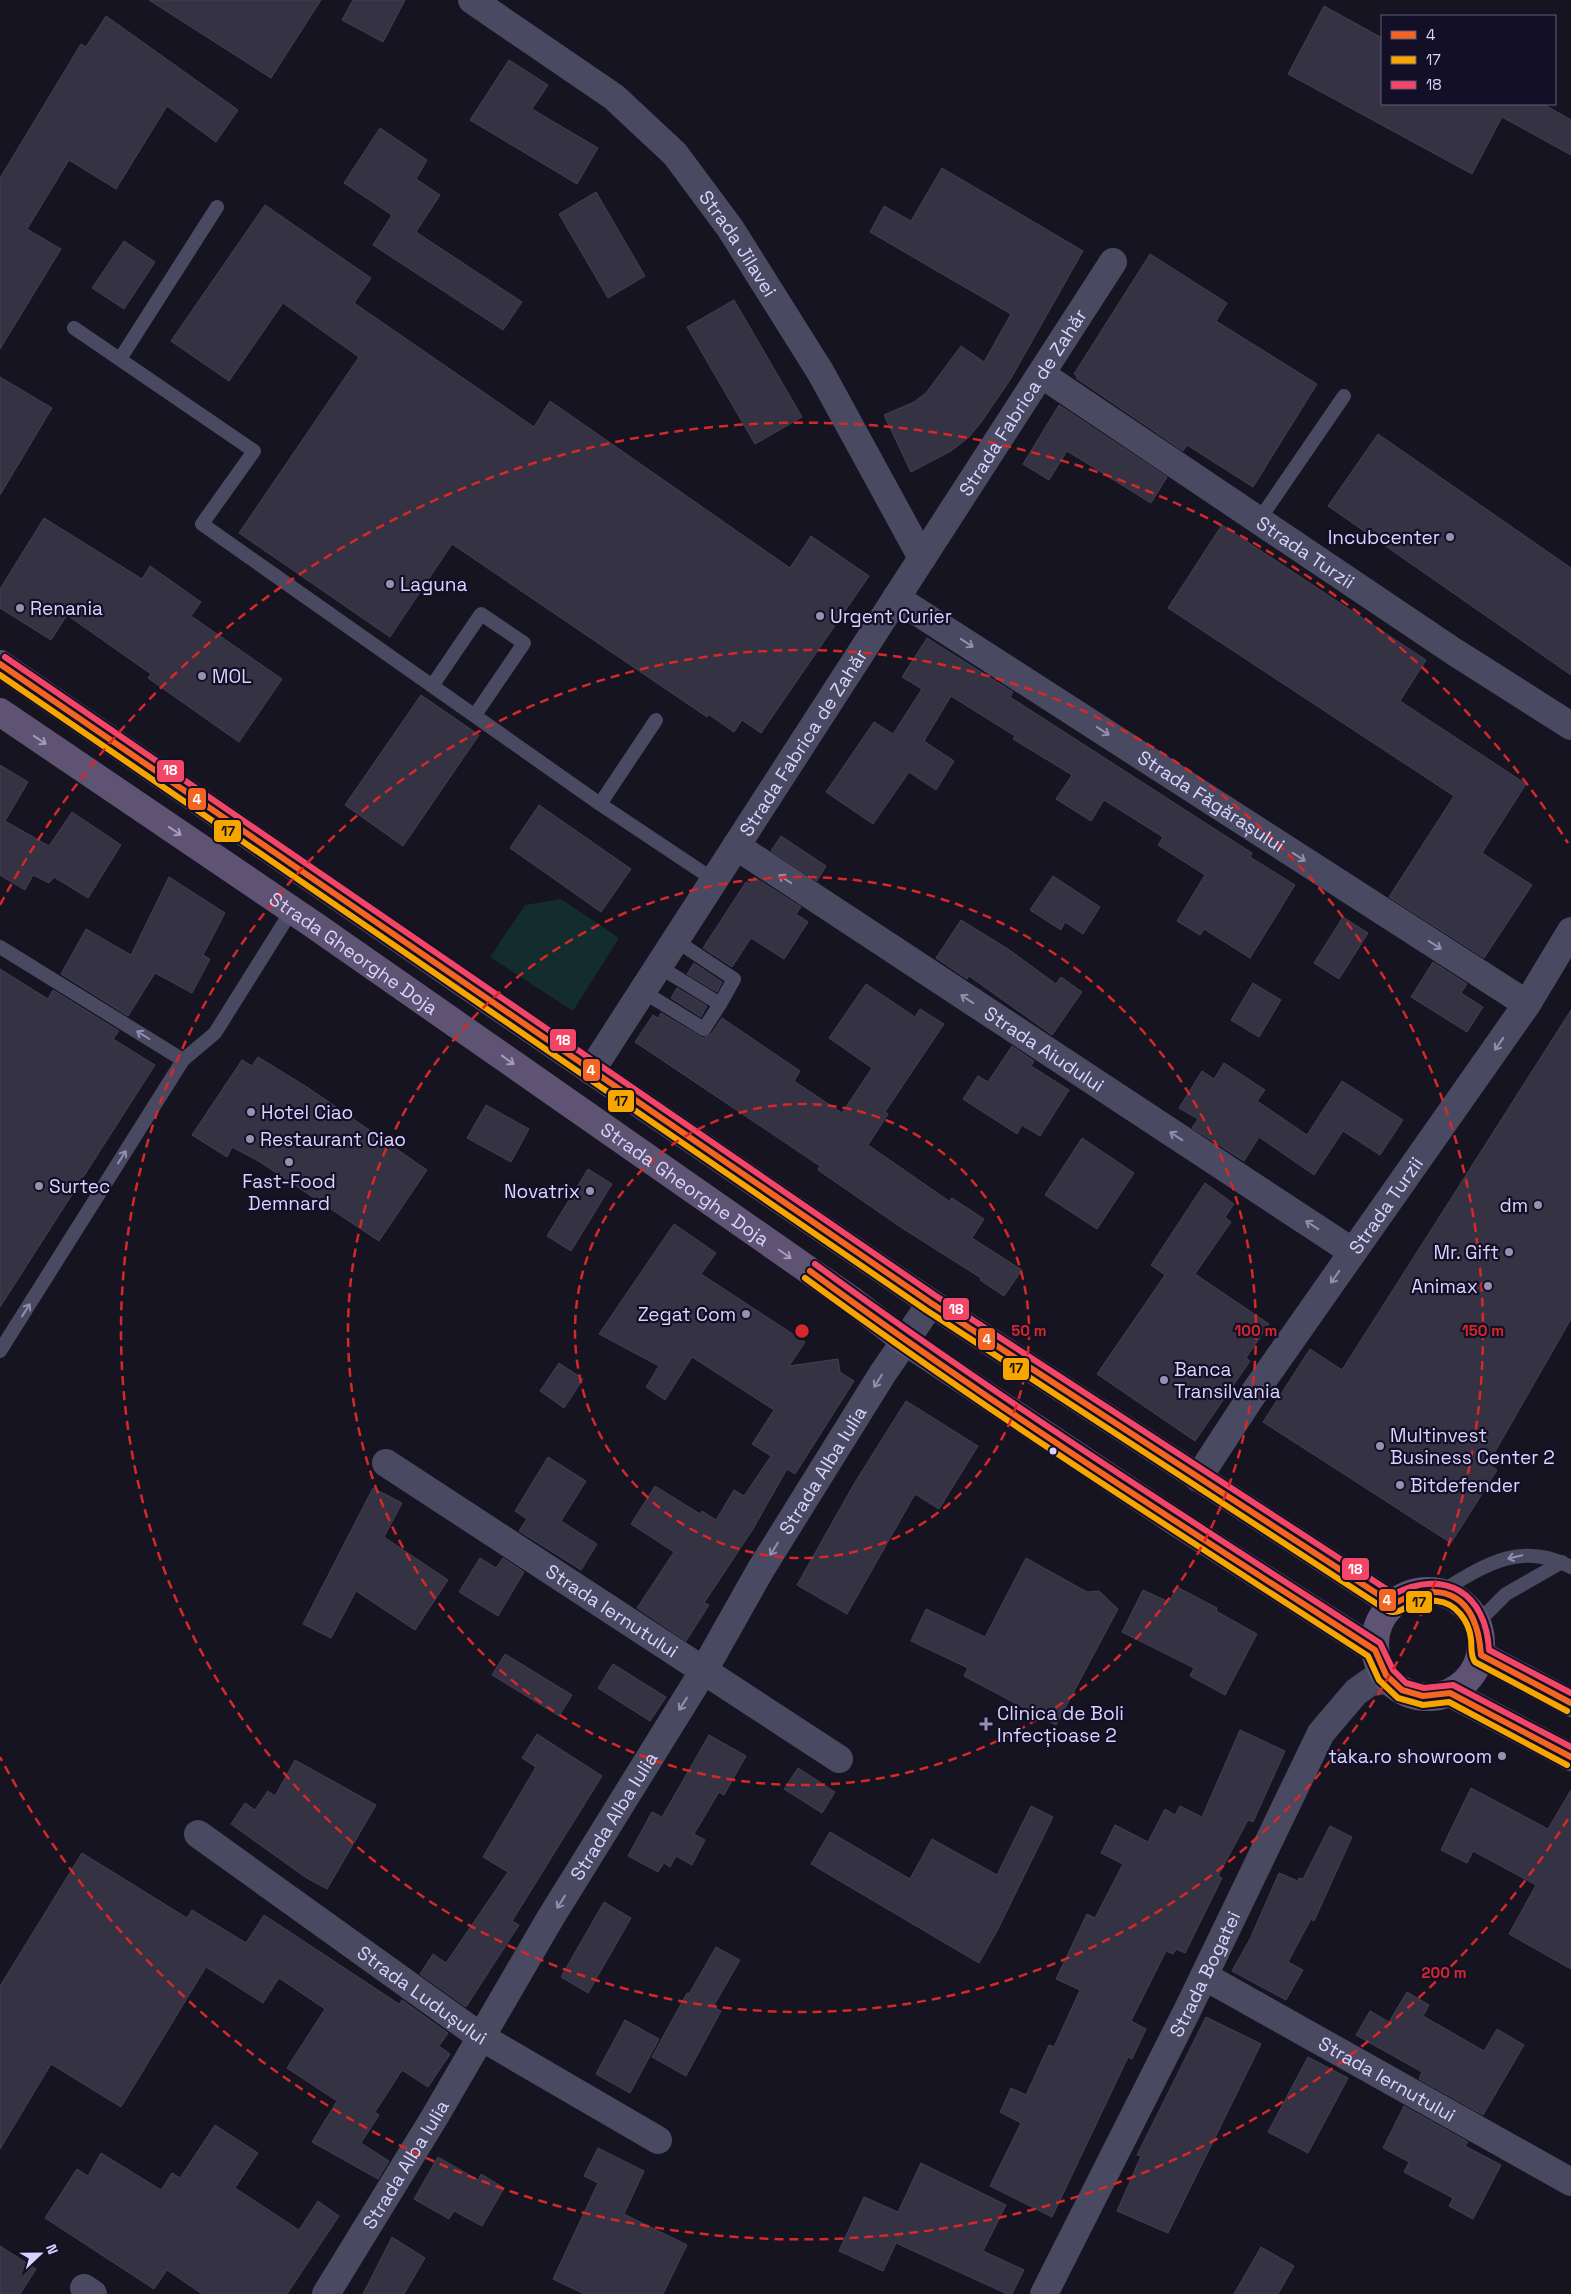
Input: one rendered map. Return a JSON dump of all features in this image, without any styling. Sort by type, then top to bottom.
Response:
[{"type":"main road","name":"Strada Gheorghe Doja","points":[[0,664],[932,1303],[1393,1604]]},
{"type":"main road","name":"Strada Gheorghe Doja","points":[[0,712],[292,910],[850,1299],[905,1341],[1174,1520],[1375,1650]]},
{"type":"main road","points":[[1423,1591],[1440,1592],[1455,1598],[1468,1608],[1477,1623],[1482,1638],[1481,1655],[1475,1671],[1465,1684],[1450,1693],[1434,1698],[1418,1697],[1402,1691],[1389,1680],[1380,1667],[1375,1650],[1376,1633],[1382,1617],[1393,1604],[1407,1595],[1423,1591]]},
{"type":"main road","points":[[1481,1655],[1571,1703]]},
{"type":"main road","points":[[1450,1693],[1571,1757]]},
{"type":"street","name":"Strada Jilavei","points":[[472,0],[614,97],[675,154],[730,228],[821,373],[922,558]]},
{"type":"street","name":"Strada Fabrica de Zahăr","points":[[591,1071],[1113,262]]},
{"type":"street","name":"Strada Turzii","points":[[1041,374],[1453,650],[1571,726]]},
{"type":"street","name":"Strada Făgărașului","points":[[896,598],[1527,1004]]},
{"type":"street","name":"Strada Aiudului","points":[[736,846],[1353,1252]]},
{"type":"street","name":"Strada Turzii","points":[[1198,1478],[1249,1400],[1527,1004],[1571,931]]},
{"type":"street","name":"Strada Alba Iulia","points":[[326,2294],[434,2118],[551,1917],[704,1670],[762,1569],[905,1341],[932,1303]]},
{"type":"street","name":"Strada Iernutului","points":[[386,1463],[839,1759]]},
{"type":"street","name":"Strada Bogatei","points":[[1044,2294],[1204,1976],[1321,1733],[1356,1692],[1370,1682],[1389,1680]]},
{"type":"street","name":"Strada Ludușului","points":[[198,1834],[481,2037],[658,2140]]},
{"type":"street","name":"Strada Iernutului","points":[[1204,1976],[1571,2182]]},
{"type":"lane","points":[[120,359],[217,207]]},
{"type":"lane","points":[[74,328],[254,452],[202,524],[600,804],[714,880]]},
{"type":"lane","points":[[1259,520],[1344,396]]},
{"type":"lane","points":[[432,686],[481,614],[524,643],[475,716]]},
{"type":"lane","points":[[600,804],[656,720]]},
{"type":"lane","points":[[0,1351],[183,1060],[215,1033],[292,910]]},
{"type":"lane","points":[[642,991],[704,1029],[734,979],[675,940]]},
{"type":"lane","points":[[0,947],[183,1060]]},
{"type":"lane","points":[[658,966],[720,1004]]},
{"type":"lane","points":[[1440,1592],[1476,1570],[1501,1560],[1527,1554],[1566,1565]]},
{"type":"lane","points":[[1477,1623],[1506,1594],[1566,1565]]},
{"type":"green space","points":[[561,899],[619,938],[573,1011],[490,957],[525,905]]},
{"type":"building","points":[[149,0],[321,0],[271,78]]},
{"type":"building","points":[[353,0],[405,0],[383,42],[342,20]]},
{"type":"building","points":[[1324,6],[1381,37],[1381,105],[1545,105],[1571,120],[1571,155],[1502,117],[1472,174],[1288,74]]},
{"type":"building","points":[[106,16],[238,110],[216,142],[167,106],[116,189],[69,160],[27,229],[61,249],[0,349],[0,178],[81,44],[86,47]]},
{"type":"building","points":[[509,60],[548,85],[532,109],[598,148],[577,184],[470,120]]},
{"type":"building","points":[[380,128],[427,160],[416,179],[440,195],[416,232],[522,302],[503,330],[373,245],[392,215],[344,183]]},
{"type":"building","points":[[942,168],[1083,251],[1010,380],[982,421],[969,437],[951,451],[911,472],[884,415],[914,402],[926,393],[961,346],[984,362],[1011,314],[870,232],[884,206],[911,221]]},
{"type":"building","points":[[596,192],[645,276],[608,298],[559,214]]},
{"type":"building","points":[[265,205],[371,278],[354,303],[534,427],[550,401],[790,568],[811,536],[869,576],[761,733],[742,720],[734,732],[708,714],[707,717],[452,544],[390,637],[239,533],[359,357],[283,303],[229,381],[171,341]]},
{"type":"building","points":[[124,241],[155,262],[124,309],[92,288]]},
{"type":"building","points":[[1150,254],[1227,303],[1216,321],[1317,384],[1253,487],[1187,445],[1183,451],[1076,378],[1077,376],[1074,374]]},
{"type":"building","points":[[734,300],[802,417],[755,444],[687,327]]},
{"type":"building","points":[[0,377],[52,408],[0,495]]},
{"type":"building","points":[[1059,405],[1167,477],[1151,503],[1067,451],[1049,480],[1023,464]]},
{"type":"building","name":"Incubcenter","points":[[1378,434],[1571,568],[1571,675],[1328,506]]},
{"type":"building","points":[[44,518],[142,579],[150,566],[201,602],[191,616],[282,679],[239,742],[148,678],[151,674],[67,615],[51,640],[0,608],[0,589]]},
{"type":"building","points":[[1222,525],[1426,660],[1400,701],[1526,784],[1482,853],[1532,885],[1484,958],[1389,897],[1454,796],[1168,608]]},
{"type":"building","points":[[927,638],[1013,692],[1010,697],[1252,853],[1250,857],[1295,885],[1250,958],[1204,929],[1200,935],[1177,921],[1205,875],[1158,845],[1163,837],[1104,800],[1091,821],[1056,799],[1072,775],[1013,739],[1015,736],[951,696],[924,741],[954,761],[936,790],[909,772],[873,824],[826,792],[874,722],[893,734],[922,689],[902,677]]},
{"type":"building","points":[[421,695],[479,735],[403,846],[345,805]]},
{"type":"building","points":[[0,765],[28,782],[5,821],[49,846],[72,812],[121,845],[88,898],[54,877],[49,883],[33,875],[25,890],[0,875]]},
{"type":"building","points":[[539,805],[631,869],[601,912],[510,848]]},
{"type":"building","points":[[781,836],[826,866],[817,881],[771,851]]},
{"type":"building","points":[[1053,876],[1100,907],[1083,934],[1065,922],[1061,930],[1030,910]]},
{"type":"building","points":[[169,877],[225,913],[203,955],[210,959],[192,993],[155,973],[128,1016],[61,974],[86,929],[131,955]]},
{"type":"building","points":[[754,877],[801,907],[796,914],[808,922],[784,959],[751,938],[732,967],[703,948],[746,882],[750,884]]},
{"type":"building","points":[[1343,917],[1368,933],[1339,979],[1314,963]]},
{"type":"building","points":[[961,920],[1008,949],[1056,984],[1061,977],[1082,992],[1052,1035],[969,976],[967,979],[936,958]]},
{"type":"building","points":[[1433,962],[1467,984],[1461,993],[1483,1007],[1467,1032],[1411,997]]},
{"type":"building","points":[[694,963],[722,982],[717,992],[687,974]]},
{"type":"building","name":"Surtec","points":[[0,969],[48,999],[53,990],[119,1031],[113,1039],[155,1065],[0,1307]]},
{"type":"building","points":[[1253,983],[1281,1000],[1259,1037],[1231,1020]]},
{"type":"building","points":[[866,984],[915,1017],[920,1009],[944,1024],[885,1112],[888,1114],[868,1145],[949,1201],[952,1198],[984,1219],[972,1238],[1022,1270],[1004,1296],[980,1280],[981,1278],[902,1228],[818,1170],[820,1166],[635,1042],[653,1015],[658,1018],[661,1013],[703,1038],[711,1034],[722,1018],[800,1071],[794,1081],[842,1113],[872,1068],[829,1038]]},
{"type":"building","points":[[677,988],[707,1006],[701,1017],[671,998]]},
{"type":"building","points":[[1571,1010],[1571,1319],[1488,1464],[1497,1470],[1451,1543],[1263,1422],[1310,1349],[1342,1370]]},
{"type":"building","points":[[1012,1046],[1034,1061],[1031,1066],[1069,1090],[1040,1136],[1022,1125],[1017,1134],[963,1099],[978,1076],[988,1082]]},
{"type":"building","points":[[258,1057],[310,1089],[427,1170],[379,1241],[260,1162],[232,1147],[227,1157],[192,1135],[242,1060],[252,1066]]},
{"type":"building","points":[[1224,1063],[1265,1090],[1257,1101],[1307,1135],[1342,1081],[1403,1120],[1380,1155],[1343,1131],[1314,1175],[1259,1137],[1244,1161],[1192,1128],[1198,1119],[1179,1108],[1202,1071],[1214,1079]]},
{"type":"building","points":[[486,1105],[529,1129],[511,1162],[467,1138]]},
{"type":"building","points":[[1082,1138],[1134,1173],[1097,1229],[1045,1195]]},
{"type":"building","points":[[588,1169],[612,1184],[571,1251],[547,1236]]},
{"type":"building","points":[[1205,1183],[1234,1204],[1225,1217],[1231,1222],[1195,1274],[1269,1324],[1246,1358],[1250,1361],[1195,1441],[1097,1374],[1165,1275],[1151,1265]]},
{"type":"building","points":[[674,1224],[716,1253],[701,1274],[805,1342],[789,1366],[838,1359],[840,1372],[854,1381],[795,1474],[787,1469],[753,1529],[704,1603],[709,1605],[686,1641],[637,1608],[674,1552],[631,1524],[655,1486],[700,1514],[702,1511],[716,1520],[734,1490],[744,1496],[771,1456],[752,1444],[774,1410],[692,1357],[665,1400],[646,1387],[659,1366],[599,1334]]},
{"type":"building","points":[[559,1363],[583,1379],[564,1408],[540,1391]]},
{"type":"building","points":[[906,1401],[978,1446],[939,1509],[915,1494],[847,1614],[797,1585],[854,1484]]},
{"type":"building","points":[[548,1457],[586,1481],[561,1521],[597,1544],[581,1570],[519,1531],[527,1519],[515,1511]]},
{"type":"building","points":[[373,1488],[402,1503],[384,1537],[448,1580],[415,1630],[356,1591],[331,1638],[303,1624]]},
{"type":"building","points":[[480,1558],[496,1568],[503,1558],[524,1572],[498,1616],[459,1592]]},
{"type":"building","points":[[1026,1558],[1087,1592],[1099,1591],[1118,1609],[1056,1725],[964,1676],[968,1668],[911,1641],[926,1609],[985,1637]]},
{"type":"building","points":[[1177,1587],[1217,1608],[1216,1611],[1257,1634],[1225,1695],[1190,1676],[1194,1668],[1122,1632],[1143,1590],[1169,1602]]},
{"type":"building","points":[[505,1654],[572,1695],[559,1716],[492,1675]]},
{"type":"building","points":[[613,1664],[666,1697],[650,1721],[598,1688]]},
{"type":"building","points":[[1240,1730],[1285,1751],[1253,1822],[1248,1820],[1218,1876],[1222,1878],[1185,1953],[1176,1949],[1173,1954],[1166,1951],[1131,2021],[1146,2029],[1132,2059],[1128,2057],[1052,2217],[990,2186],[1021,2123],[1000,2112],[1011,2088],[1026,2095],[1049,2045],[1054,2047],[1080,1990],[1056,1979],[1087,1914],[1095,1918],[1123,1864],[1101,1853],[1115,1825],[1148,1842],[1165,1809],[1175,1815],[1180,1806],[1202,1817]]},
{"type":"building","points":[[537,1734],[602,1776],[512,1921],[519,1925],[466,2007],[420,1974],[433,1954],[446,1963],[508,1872],[483,1857],[536,1767],[522,1758]]},
{"type":"building","points":[[709,1735],[746,1756],[724,1795],[719,1792],[694,1834],[705,1840],[692,1865],[676,1856],[670,1867],[664,1863],[658,1872],[628,1856],[652,1812],[662,1817]]},
{"type":"building","points":[[295,1760],[376,1805],[327,1889],[305,1877],[231,1824],[245,1803],[255,1810],[268,1791],[275,1796]]},
{"type":"building","points":[[798,1768],[835,1792],[822,1813],[784,1789]]},
{"type":"building","points":[[1471,1788],[1548,1829],[1571,1790],[1571,1969],[1509,1934],[1536,1885],[1473,1851],[1467,1863],[1441,1850]]},
{"type":"building","points":[[1031,1806],[1053,1817],[997,1931],[979,1963],[811,1864],[830,1832],[910,1879],[932,1839],[997,1875]]},
{"type":"building","points":[[1330,1826],[1352,1837],[1314,1921],[1311,1919],[1288,1962],[1303,1970],[1286,2000],[1232,1971],[1250,1939],[1279,1873],[1298,1881],[1299,1878],[1303,1879]]},
{"type":"building","points":[[82,1853],[187,1918],[192,1910],[246,1943],[264,1915],[399,2004],[402,2000],[448,2033],[439,2046],[450,2054],[428,2087],[402,2070],[375,2112],[379,2115],[361,2143],[389,2161],[378,2179],[312,2142],[337,2101],[287,2068],[325,2009],[279,1978],[263,2003],[206,1967],[121,2107],[51,2064],[0,2149],[0,1986]]},
{"type":"building","points":[[604,1902],[631,1918],[588,1993],[561,1977]]},
{"type":"building","points":[[716,1947],[740,1960],[713,2007],[721,2011],[686,2076],[652,2057],[687,1993],[689,1994]]},
{"type":"building","points":[[1407,1992],[1429,2005],[1423,2016],[1484,2051],[1497,2029],[1524,2045],[1483,2115],[1419,2079],[1422,2072],[1356,2035],[1370,2011],[1389,2022]]},
{"type":"building","points":[[1206,2017],[1261,2044],[1168,2233],[1117,2211],[1141,2156],[1137,2155]]},
{"type":"building","points":[[625,2020],[659,2039],[630,2093],[596,2074]]},
{"type":"building","points":[[1308,2057],[1348,2078],[1308,2153],[1268,2132]]},
{"type":"building","points":[[1404,2106],[1468,2142],[1465,2146],[1501,2165],[1473,2219],[1449,2206],[1453,2198],[1404,2172],[1409,2162],[1383,2148]]},
{"type":"building","points":[[215,2125],[258,2153],[235,2188],[299,2230],[318,2201],[339,2216],[287,2294],[202,2294],[167,2270],[154,2289],[45,2218],[77,2169],[88,2176],[101,2153],[161,2190],[172,2173],[180,2178]]},
{"type":"building","points":[[598,2148],[644,2171],[624,2214],[687,2245],[663,2294],[584,2294],[553,2279],[598,2183],[584,2176]]},
{"type":"building","points":[[438,2157],[478,2180],[481,2174],[504,2188],[482,2226],[454,2211],[449,2219],[414,2199]]},
{"type":"building","points":[[921,2163],[1006,2205],[983,2251],[1024,2270],[1012,2294],[1007,2294],[896,2243],[883,2271],[839,2251],[864,2197],[898,2212]]},
{"type":"building","points":[[392,2237],[425,2258],[404,2294],[363,2294]]},
{"type":"building","points":[[0,2246],[36,2269],[20,2294],[0,2294]]},
{"type":"building","points":[[1261,2247],[1294,2266],[1278,2294],[1234,2294]]},
{"type":"transit line","name":"18","points":[[5,657],[936,1296],[1394,1594],[1413,1587],[1430,1584],[1446,1585],[1460,1591],[1471,1600],[1480,1614],[1486,1630],[1489,1650],[1571,1693]]},
{"type":"transit line","name":"4","points":[[0,664],[931,1303],[1393,1604],[1428,1592],[1443,1593],[1455,1598],[1465,1606],[1473,1619],[1481,1655],[1571,1703]]},
{"type":"transit line","name":"17","points":[[0,675],[926,1310],[1388,1611],[1398,1611],[1422,1601],[1437,1601],[1450,1605],[1456,1609],[1468,1626],[1475,1662],[1567,1711]]},
{"type":"transit line","name":"18","points":[[815,1264],[1024,1410],[1380,1643],[1393,1670],[1406,1683],[1424,1688],[1453,1685],[1571,1747]]},
{"type":"transit line","name":"4","points":[[810,1271],[1019,1418],[1375,1650],[1386,1675],[1402,1690],[1423,1696],[1450,1693],[1571,1757]]},
{"type":"transit line","name":"17","points":[[805,1278],[1013,1424],[1154,1518],[1368,1656],[1379,1680],[1398,1698],[1423,1705],[1449,1702],[1567,1765]]},
{"type":"place","name":"Incubcenter","points":[[1450,537]]},
{"type":"place","name":"Laguna","points":[[390,584]]},
{"type":"place","name":"Renania","points":[[20,608]]},
{"type":"place","name":"Urgent Curier","points":[[820,616]]},
{"type":"place","name":"MOL","points":[[202,676]]},
{"type":"place","name":"Hotel Ciao","points":[[251,1112]]},
{"type":"place","name":"Restaurant Ciao","points":[[250,1139]]},
{"type":"place","name":"Fast-Food Demnard","points":[[289,1162]]},
{"type":"place","name":"Surtec","points":[[39,1186]]},
{"type":"place","name":"Novatrix","points":[[590,1191]]},
{"type":"place","name":"dm","points":[[1538,1205]]},
{"type":"place","name":"Mr. Gift","points":[[1509,1252]]},
{"type":"place","name":"Animax","points":[[1488,1286]]},
{"type":"place","name":"Zegat Com","points":[[746,1314]]},
{"type":"place","name":"Banca Transilvania","points":[[1164,1380]]},
{"type":"place","name":"Multinvest Business Center 2","points":[[1380,1446]]},
{"type":"place","name":"Bitdefender","points":[[1400,1485]]},
{"type":"place","name":"Clinica de Boli Infecțioase 2","points":[[986,1724]]},
{"type":"place","name":"taka.ro showroom","points":[[1502,1756]]}]
